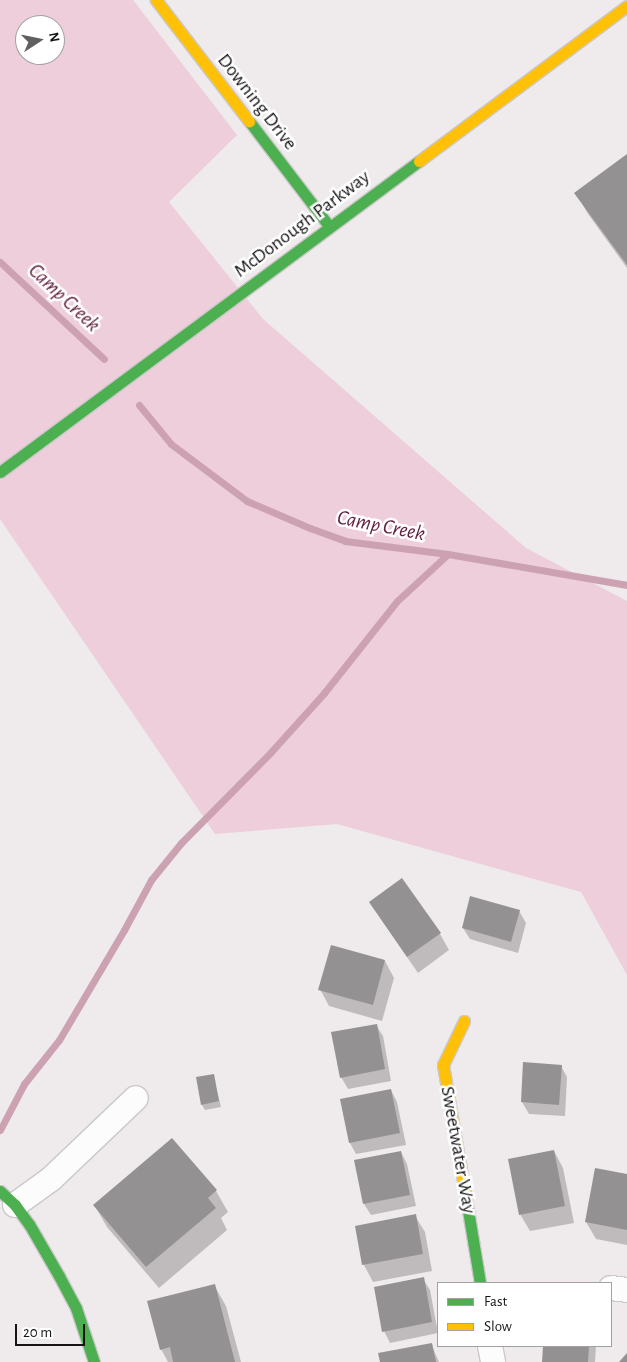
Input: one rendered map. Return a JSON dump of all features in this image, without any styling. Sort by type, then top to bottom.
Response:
[{"type":"street","name":"Downing Drive","points":[[156,0],[329,226]]},
{"type":"street","name":"McDonough Parkway","points":[[0,472],[627,6]]},
{"type":"street","name":"Sweetwater Way","points":[[464,1021],[443,1064],[480,1282]]},
{"type":"street","points":[[94,1362],[76,1308],[44,1249],[8,1198],[51,1179],[136,1098]]},
{"type":"street","points":[[612,1288],[627,1290]]},
{"type":"street","points":[[490,1347],[493,1362]]},
{"type":"shaded area","points":[[0,0],[133,0],[237,135],[169,202],[263,319],[526,548],[627,601],[627,975],[581,892],[337,824],[215,834],[0,519]]},
{"type":"building","points":[[627,154],[627,265],[574,193]]},
{"type":"building","points":[[402,878],[441,933],[407,957],[369,902]]},
{"type":"building","points":[[470,896],[520,910],[511,942],[462,928]]},
{"type":"building","points":[[331,945],[385,960],[373,1005],[318,990]]},
{"type":"building","points":[[377,1024],[385,1069],[340,1078],[331,1032]]},
{"type":"building","points":[[523,1062],[562,1065],[559,1105],[521,1102]]},
{"type":"building","points":[[214,1074],[219,1101],[201,1105],[196,1077]]},
{"type":"building","points":[[391,1089],[400,1133],[349,1143],[340,1099]]},
{"type":"building","points":[[172,1138],[217,1190],[208,1198],[216,1208],[146,1267],[93,1205]]},
{"type":"building","points":[[554,1150],[565,1206],[519,1215],[508,1159]]},
{"type":"building","points":[[401,1151],[410,1195],[363,1204],[354,1160]]},
{"type":"building","points":[[595,1168],[627,1174],[627,1230],[585,1222]]},
{"type":"building","points":[[416,1214],[423,1254],[362,1265],[355,1226]]},
{"type":"building","points":[[424,1277],[432,1322],[382,1332],[374,1287]]},
{"type":"building","points":[[215,1284],[235,1362],[173,1362],[170,1347],[160,1350],[147,1301]]},
{"type":"building","points":[[432,1343],[436,1362],[380,1362],[378,1353]]},
{"type":"building","points":[[543,1347],[589,1347],[588,1362],[542,1362]]},
{"type":"building","points":[[627,1353],[627,1362],[619,1362]]},
{"type":"waterway","name":"Camp Creek","points":[[0,262],[104,359]]},
{"type":"waterway","name":"Camp Creek","points":[[139,405],[171,444],[247,501],[345,541],[448,554],[627,585]]},
{"type":"waterway","points":[[0,1130],[24,1084],[59,1040],[124,930],[151,880],[181,843],[270,753],[324,693],[397,601],[448,554]]},
{"type":"traffic: fast","points":[[249,121],[329,226]]},
{"type":"traffic: fast","points":[[0,472],[419,161]]},
{"type":"traffic: fast","points":[[0,1191],[15,1205],[29,1224],[59,1276],[76,1308],[94,1362]]},
{"type":"traffic: fast","points":[[465,1192],[480,1282]]},
{"type":"traffic: slow","points":[[156,0],[249,121]]},
{"type":"traffic: slow","points":[[419,161],[627,6]]},
{"type":"traffic: slow","points":[[464,1021],[443,1065],[465,1192]]}]
